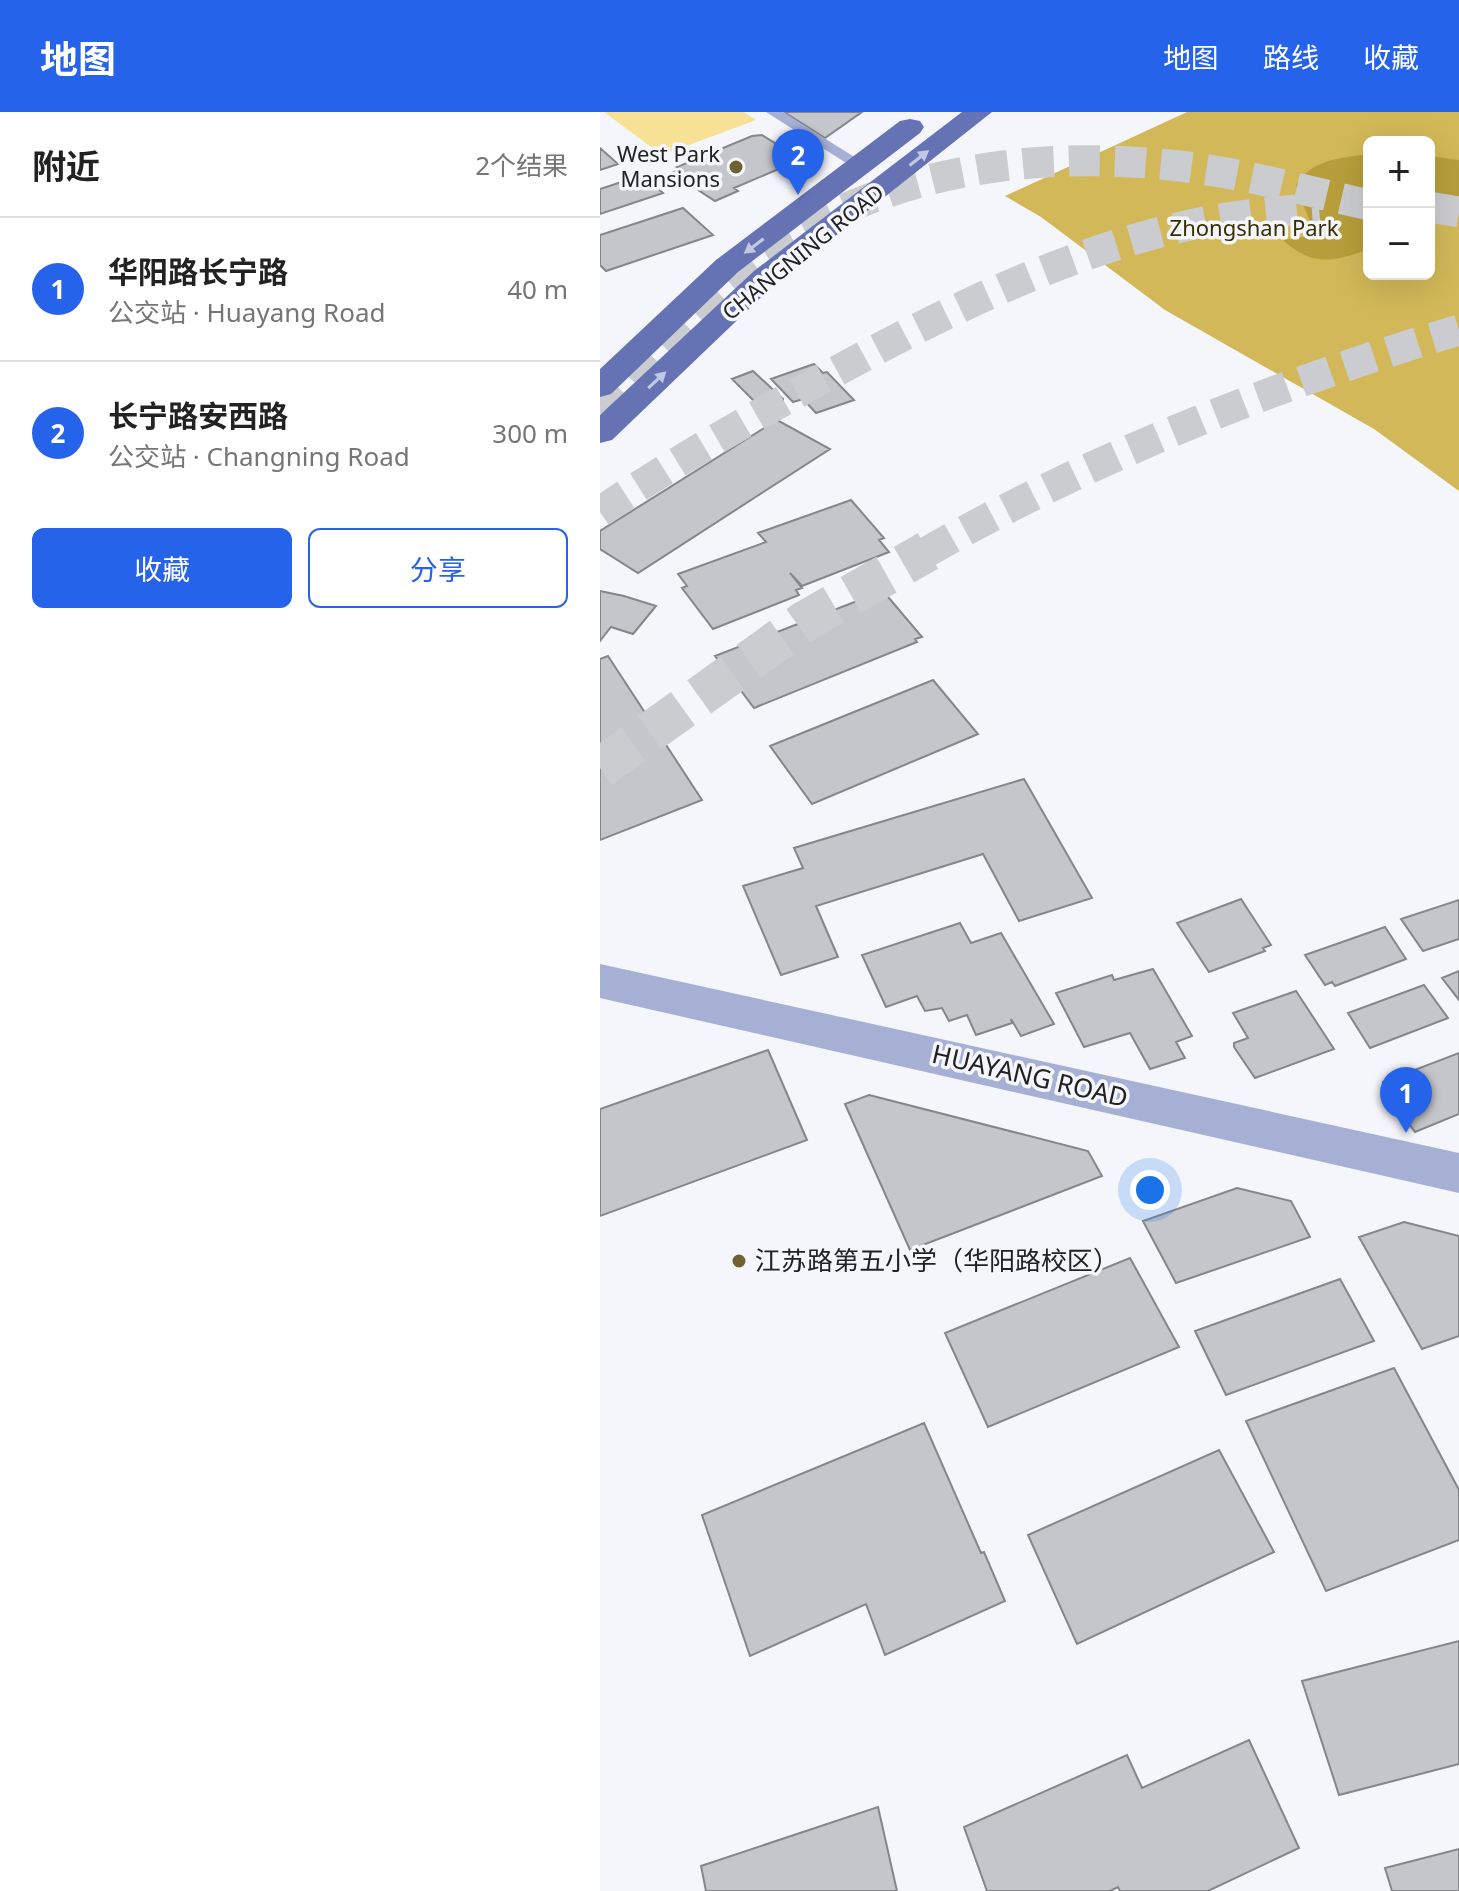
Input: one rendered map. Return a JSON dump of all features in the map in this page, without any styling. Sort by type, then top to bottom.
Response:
[{"type":"main road","name":"CHANGNING ROAD","points":[[600,387],[727,266],[929,112]]},
{"type":"main road","name":"CHANGNING ROAD","points":[[600,433],[765,277],[979,112]]},
{"type":"street","name":"HUAYANG ROAD","points":[[600,981],[1459,1173]]},
{"type":"lane","points":[[773,112],[859,165]]},
{"type":"shaded area","points":[[604,112],[744,112],[756,120],[662,155]]},
{"type":"shaded area","points":[[1363,155],[1363,251],[1324,260],[1304,255],[1283,240],[1315,235],[1296,185],[1319,165]]},
{"type":"shaded area","points":[[1435,157],[1459,160],[1459,205],[1435,198]]},
{"type":"green space","name":"Zhongshan Park","points":[[1187,112],[1459,112],[1459,491],[1374,429],[1165,310],[1041,217],[1005,196]]},
{"type":"building","points":[[784,112],[862,112],[825,138]]},
{"type":"building","name":"West Park Mansions","points":[[762,135],[806,162],[786,170],[781,168],[734,188],[738,191],[715,201],[672,173],[681,169],[677,167],[752,136]]},
{"type":"building","points":[[600,148],[618,164],[600,170]]},
{"type":"building","points":[[643,175],[663,193],[600,214],[600,189]]},
{"type":"building","points":[[683,208],[713,235],[606,271],[600,265],[600,235]]},
{"type":"building","points":[[814,364],[823,373],[827,372],[854,400],[816,413],[803,399],[793,402],[771,379]]},
{"type":"building","points":[[753,371],[783,400],[761,408],[732,379]]},
{"type":"building","points":[[777,420],[830,449],[638,573],[600,549],[600,531]]},
{"type":"building","points":[[851,500],[884,538],[879,540],[889,552],[802,586],[790,573],[802,588],[796,590],[799,595],[713,629],[682,588],[687,586],[678,574],[766,542],[758,533]]},
{"type":"building","points":[[600,591],[656,606],[633,634],[611,627],[600,641]]},
{"type":"building","points":[[883,591],[922,637],[915,639],[917,642],[754,708],[715,656]]},
{"type":"building","points":[[608,656],[702,800],[600,840],[600,659]]},
{"type":"building","points":[[933,680],[978,734],[812,804],[770,746]]},
{"type":"building","points":[[1024,779],[1092,898],[1019,921],[983,854],[816,906],[838,957],[781,975],[743,886],[803,868],[794,848]]},
{"type":"building","points":[[1241,899],[1271,945],[1263,948],[1265,951],[1209,972],[1177,923]]},
{"type":"building","points":[[1459,900],[1459,939],[1423,951],[1401,919]]},
{"type":"building","points":[[960,923],[971,943],[1001,933],[1054,1024],[1021,1036],[1011,1019],[1012,1023],[976,1035],[967,1015],[949,1021],[942,1008],[925,1011],[917,996],[886,1007],[862,955]]},
{"type":"building","points":[[1385,927],[1406,959],[1335,986],[1332,982],[1325,985],[1305,955]]},
{"type":"building","points":[[1153,969],[1192,1036],[1176,1042],[1185,1058],[1150,1069],[1130,1033],[1084,1047],[1056,993],[1112,975],[1114,980]]},
{"type":"building","points":[[1459,971],[1459,1000],[1442,978]]},
{"type":"building","points":[[1424,985],[1448,1018],[1370,1048],[1348,1013]]},
{"type":"building","points":[[1296,991],[1334,1049],[1255,1078],[1234,1047],[1234,1043],[1248,1038],[1233,1013]]},
{"type":"building","points":[[768,1050],[807,1140],[600,1216],[600,1109]]},
{"type":"building","points":[[1459,1053],[1459,1114],[1415,1132],[1383,1088],[1386,1087],[1383,1082]]},
{"type":"building","points":[[869,1095],[1088,1151],[1102,1176],[910,1250],[845,1104]]},
{"type":"building","points":[[1237,1188],[1291,1201],[1310,1237],[1176,1283],[1143,1221]]},
{"type":"building","points":[[1404,1222],[1459,1236],[1459,1336],[1422,1349],[1359,1237]]},
{"type":"building","points":[[1130,1258],[1179,1347],[988,1427],[945,1333]]},
{"type":"building","points":[[1340,1279],[1374,1341],[1226,1395],[1195,1331]]},
{"type":"building","points":[[1394,1368],[1459,1490],[1459,1540],[1326,1591],[1246,1421]]},
{"type":"building","points":[[924,1423],[1005,1601],[885,1655],[866,1604],[750,1656],[702,1515]]},
{"type":"building","points":[[1219,1450],[1274,1552],[1077,1644],[1028,1535]]},
{"type":"building","points":[[1459,1641],[1459,1764],[1339,1795],[1302,1681]]},
{"type":"building","points":[[1249,1740],[1299,1848],[1208,1891],[1120,1891],[1118,1887],[1110,1891],[987,1891],[964,1827],[1127,1755],[1142,1788]]},
{"type":"building","points":[[878,1807],[897,1891],[706,1891],[701,1866]]},
{"type":"building","points":[[1459,1849],[1459,1891],[1392,1891],[1385,1868]]},
{"type":"tunnel","points":[[600,413],[694,314],[756,260],[803,230],[853,205],[905,187],[958,173],[1013,165],[1068,161],[1124,162],[1227,173],[1363,204]]},
{"type":"tunnel","points":[[600,512],[682,459],[796,394],[910,332],[997,290],[1088,255],[1181,227],[1232,217],[1319,208]]},
{"type":"tunnel","points":[[1435,208],[1459,212]]},
{"type":"tunnel","points":[[925,553],[1053,485],[1186,426],[1321,375],[1459,330]]},
{"type":"tunnel","points":[[600,768],[805,621],[928,551]]},
{"type":"place","name":"West Park Mansions","points":[[736,167]]},
{"type":"place","name":"长宁路安西路","points":[[798,195]]},
{"type":"place","name":"华阳路长宁路","points":[[1406,1133]]},
{"type":"place","name":"江苏路第五小学（华阳路校区）","points":[[739,1261]]}]
